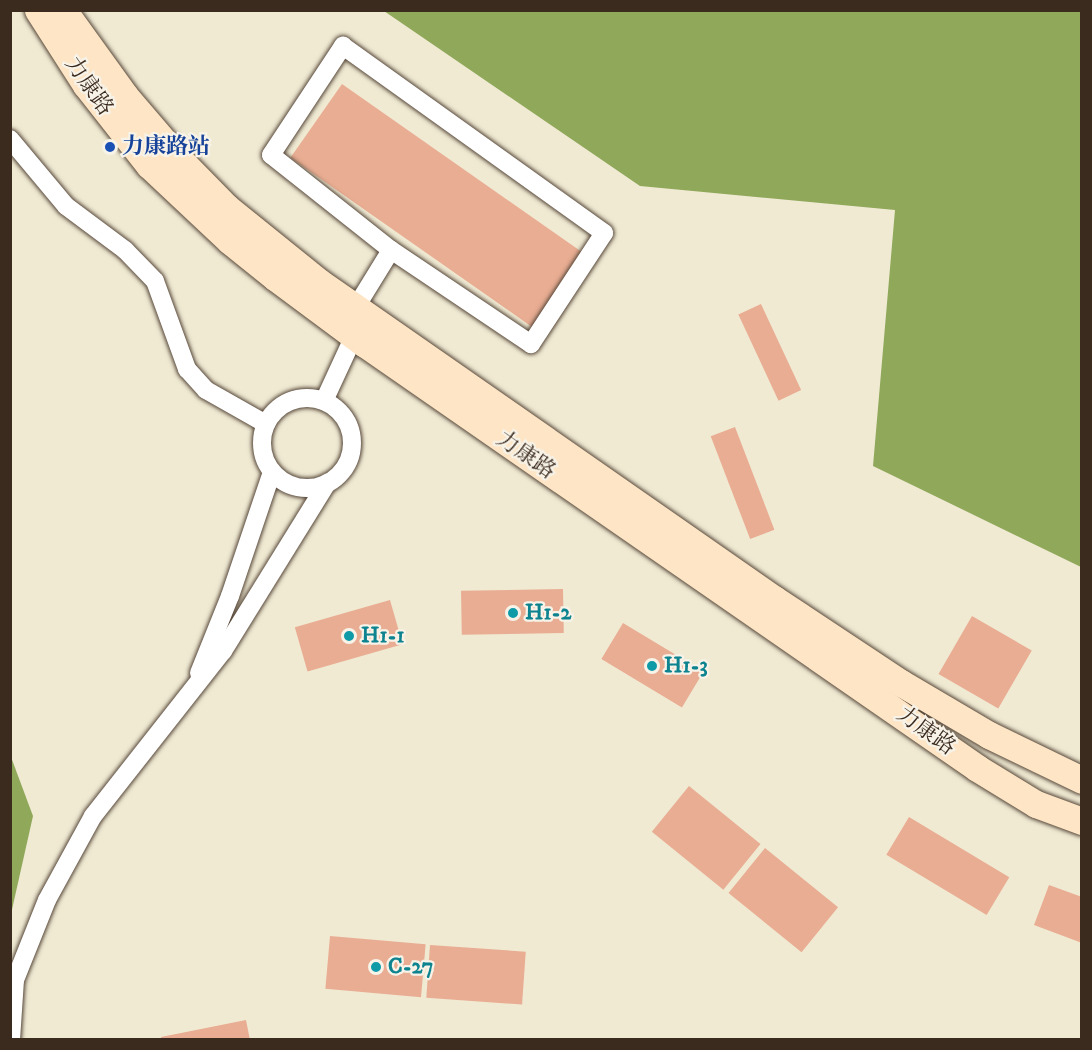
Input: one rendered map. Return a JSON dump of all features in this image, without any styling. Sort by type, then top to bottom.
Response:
[{"type":"street","name":"力康路","points":[[38,10],[86,85],[163,179],[230,242],[354,336],[977,768],[1036,804],[1082,821]]},
{"type":"street","name":"力康路","points":[[63,10],[125,96],[178,158],[265,240],[356,308],[774,599],[891,676],[979,729],[1082,780]]},
{"type":"street","points":[[343,46],[604,233],[531,344],[391,250],[270,155],[343,46]]},
{"type":"street","points":[[10,139],[18,159],[66,206],[125,250],[155,281],[187,369],[207,390],[266,424]]},
{"type":"street","points":[[356,308],[391,250]]},
{"type":"street","points":[[324,401],[354,336]]},
{"type":"street","points":[[10,1040],[15,980],[47,900],[93,816],[194,685],[257,600],[327,483],[347,463],[351,441],[346,420],[324,401],[296,399],[282,405],[266,424],[262,444],[272,472],[230,596],[194,685]]},
{"type":"street","points":[[272,472],[298,487],[327,483]]},
{"type":"green space","points":[[384,11],[1081,11],[1081,567],[873,466],[895,210],[640,186]]},
{"type":"green space","points":[[10,757],[33,816],[11,914]]},
{"type":"building","points":[[342,84],[584,253],[532,327],[290,158]]},
{"type":"building","points":[[761,304],[801,390],[778,401],[738,315]]},
{"type":"building","points":[[735,427],[774,530],[750,539],[711,436]]},
{"type":"building","name":"H1-2","points":[[563,589],[564,633],[462,635],[461,591]]},
{"type":"building","name":"H1-1","points":[[390,600],[403,644],[308,672],[295,627]]},
{"type":"building","points":[[972,616],[1032,650],[998,709],[938,674]]},
{"type":"building","name":"H1-3","points":[[623,623],[704,671],[682,707],[601,659]]},
{"type":"building","points":[[689,786],[760,844],[723,890],[652,832]]},
{"type":"building","points":[[909,817],[1009,877],[987,915],[886,855]]},
{"type":"building","points":[[765,848],[838,907],[802,952],[728,893]]},
{"type":"building","points":[[1049,885],[1082,897],[1082,943],[1034,925]]},
{"type":"building","name":"C-27","points":[[330,936],[426,944],[421,997],[325,989]]},
{"type":"building","name":"C-27","points":[[430,945],[526,952],[522,1005],[426,998]]},
{"type":"building","points":[[246,1020],[250,1040],[162,1040],[161,1037]]},
{"type":"place","name":"力康路站","points":[[110,147]]},
{"type":"place","name":"H1-2","points":[[513,613]]},
{"type":"place","name":"H1-1","points":[[349,636]]},
{"type":"place","name":"H1-3","points":[[652,666]]},
{"type":"place","name":"C-27","points":[[376,967]]}]
